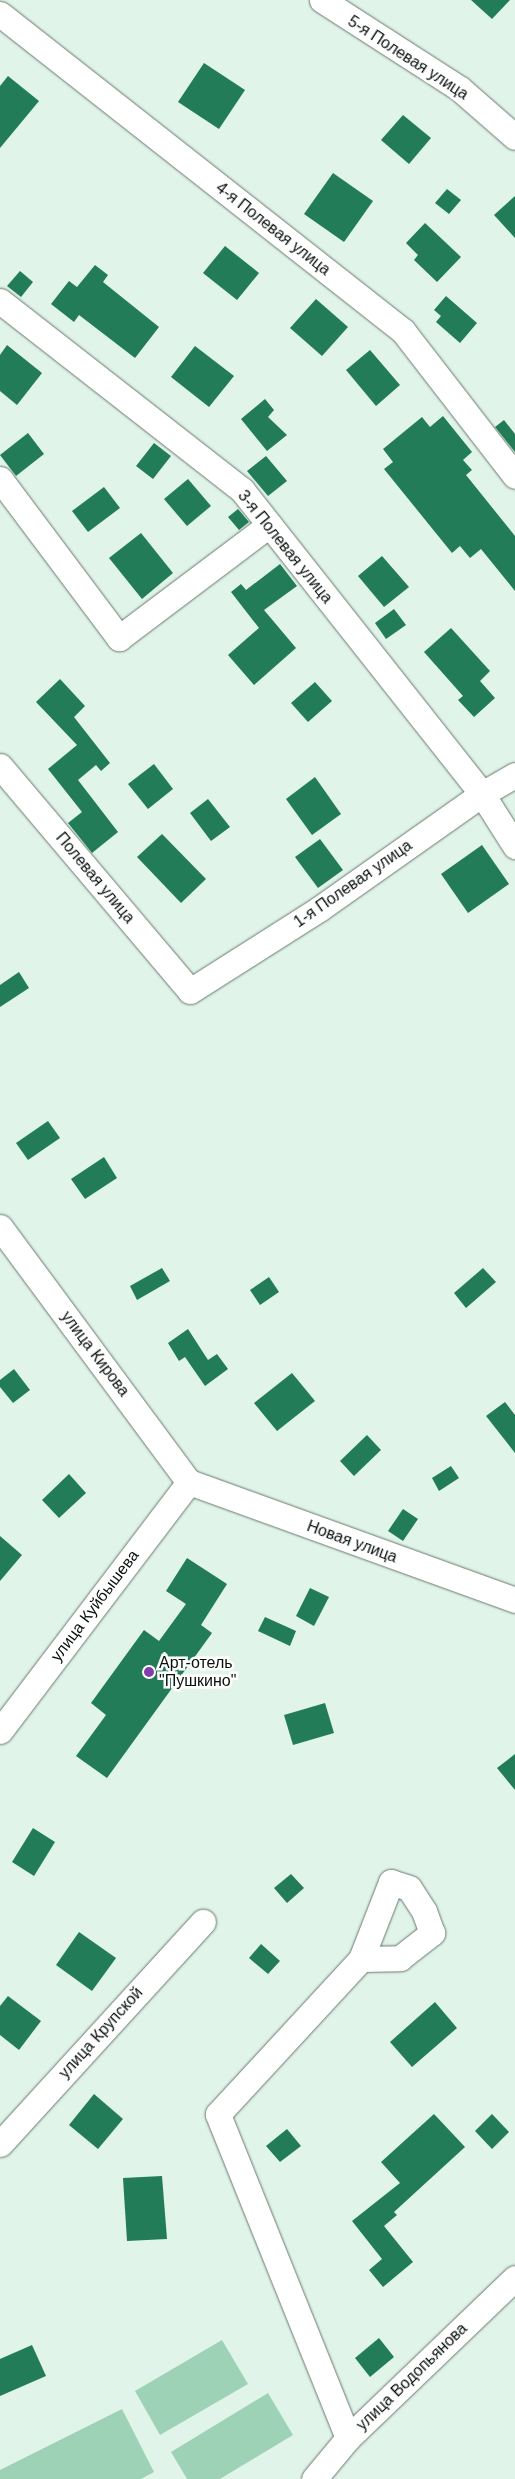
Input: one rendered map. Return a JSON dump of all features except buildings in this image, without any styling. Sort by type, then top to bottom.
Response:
[{"type":"street","name":"5-я Полевая улица","points":[[322,0],[460,89],[515,137]]},
{"type":"street","name":"4-я Полевая улица","points":[[0,14],[403,331],[515,476]]},
{"type":"street","name":"3-я Полевая улица","points":[[0,301],[242,490],[482,794],[515,846]]},
{"type":"street","points":[[0,479],[119,638],[269,525]]},
{"type":"street","name":"Полевая улица","points":[[0,766],[190,990]]},
{"type":"street","name":"1-я Полевая улица","points":[[190,990],[319,909],[482,794],[515,776]]},
{"type":"street","name":"улица Кирова","points":[[0,1226],[189,1482]]},
{"type":"street","name":"Новая улица","points":[[189,1482],[515,1600]]},
{"type":"street","name":"улица Куйбышева","points":[[0,1731],[189,1482]]},
{"type":"street","name":"улица Крупской","points":[[0,2144],[203,1922]]},
{"type":"street","points":[[348,2438],[218,2114],[361,1959]]},
{"type":"street","name":"улица Водопьянова","points":[[314,2479],[348,2438],[515,2278]]},
{"type":"green space","points":[[222,2340],[248,2384],[160,2435],[135,2391]]},
{"type":"green space","points":[[268,2393],[293,2435],[220,2479],[187,2479],[171,2452]]},
{"type":"green space","points":[[122,2409],[154,2472],[141,2479],[0,2479],[0,2470]]},
{"type":"place","name":"Арт-отель \"Пушкино\"","points":[[149,1672]]}]
